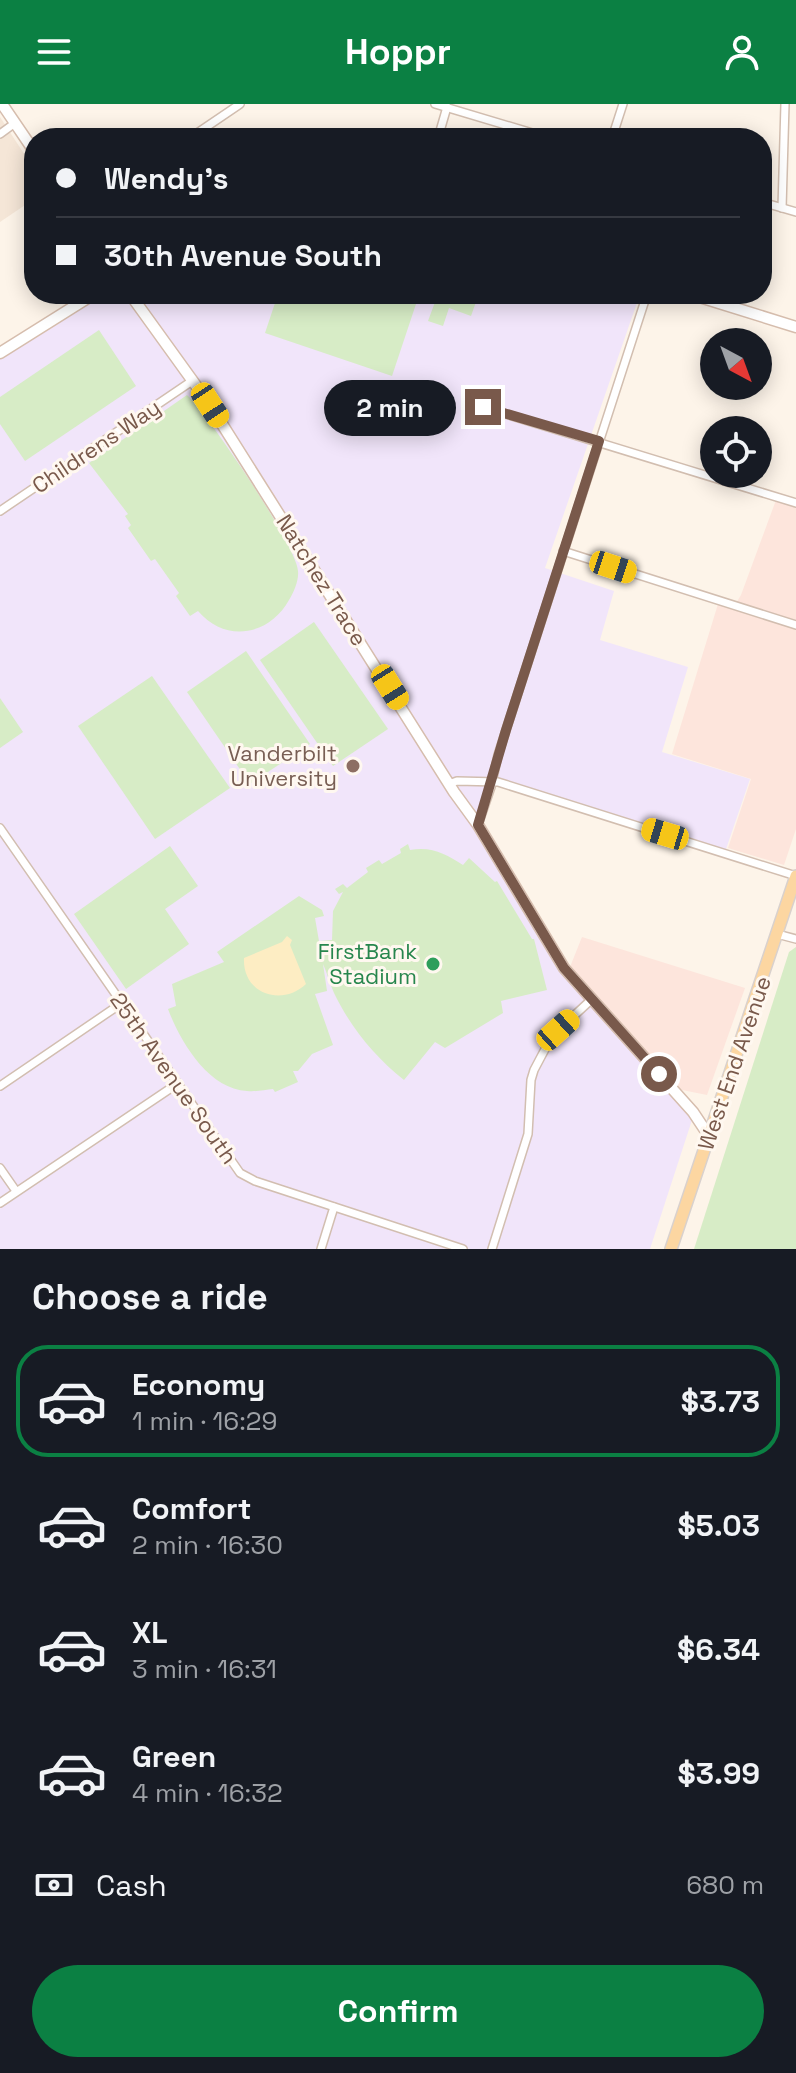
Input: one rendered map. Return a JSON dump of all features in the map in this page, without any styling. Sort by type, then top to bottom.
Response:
[{"type":"main road","points":[[2,104],[24,136]]},
{"type":"main road","points":[[0,353],[78,304]]},
{"type":"main road","name":"Natchez Trace","points":[[137,304],[227,431],[449,784],[478,825],[552,949],[592,999],[693,1112],[709,1136]]},
{"type":"main road","points":[[722,304],[796,327]]},
{"type":"main road","name":"West End Avenue","points":[[671,1249],[796,876]]},
{"type":"street","points":[[205,128],[240,104]]},
{"type":"street","points":[[435,104],[516,128]]},
{"type":"street","points":[[615,128],[623,104]]},
{"type":"street","points":[[782,208],[785,104]]},
{"type":"street","points":[[441,128],[447,107]]},
{"type":"street","points":[[0,134],[15,123]]},
{"type":"street","points":[[772,205],[796,212]]},
{"type":"street","points":[[478,825],[644,304]]},
{"type":"street","name":"Childrens Way","points":[[0,511],[192,381]]},
{"type":"street","points":[[483,407],[796,503]]},
{"type":"street","points":[[563,551],[796,625]]},
{"type":"street","points":[[449,784],[491,780],[796,876]]},
{"type":"street","name":"25th Avenue South","points":[[0,828],[242,1175],[463,1249]]},
{"type":"street","points":[[777,934],[796,939]]},
{"type":"street","points":[[492,1249],[528,1134],[531,1080],[543,1050],[558,1030],[592,999]]},
{"type":"street","points":[[0,1086],[122,1003]]},
{"type":"street","points":[[0,1203],[177,1084]]},
{"type":"street","points":[[0,1168],[16,1191]]},
{"type":"street","points":[[321,1249],[334,1207]]},
{"type":"shaded area","points":[[0,117],[24,154],[24,206],[0,222]]},
{"type":"shaded area","name":"Vanderbilt University","points":[[78,304],[637,304],[545,568],[614,591],[600,640],[688,667],[662,752],[750,779],[725,852],[491,780],[478,825],[564,968],[692,1120],[650,1249],[0,1249],[0,354]]},
{"type":"shaded area","points":[[776,500],[796,507],[796,829],[784,865],[728,848],[751,779],[672,754],[718,604],[733,608],[741,595]]},
{"type":"shaded area","points":[[582,937],[745,988],[707,1095],[682,1090],[570,967]]},
{"type":"green space","points":[[275,304],[416,304],[392,376],[265,333]]},
{"type":"green space","points":[[434,304],[475,304],[471,316],[449,308],[443,326],[428,321]]},
{"type":"green space","points":[[99,330],[136,386],[25,461],[0,424],[0,397]]},
{"type":"green space","points":[[187,395],[250,481],[294,557],[298,575],[293,593],[280,612],[259,628],[233,631],[221,628],[198,611],[190,616],[176,596],[179,593],[128,528],[131,525],[125,516],[128,514],[89,463]]},
{"type":"green space","points":[[314,622],[388,729],[333,766],[260,660]]},
{"type":"green space","points":[[246,651],[310,744],[250,784],[187,692]]},
{"type":"green space","points":[[152,676],[230,788],[155,839],[78,726]]},
{"type":"green space","points":[[0,698],[23,732],[0,748]]},
{"type":"green space","name":"FirstBank Stadium","points":[[408,844],[410,850],[438,852],[463,865],[469,858],[497,881],[534,939],[547,990],[501,1001],[503,1013],[445,1048],[435,1042],[404,1080],[356,1030],[334,993],[323,964],[327,991],[315,994],[333,1045],[312,1054],[298,1071],[293,1071],[298,1082],[275,1092],[273,1089],[247,1091],[220,1082],[208,1073],[188,1048],[168,1009],[176,1006],[172,984],[224,962],[217,952],[299,896],[322,910],[324,916],[315,918],[319,941],[332,940],[333,911],[343,892],[339,894],[335,889],[343,884],[347,888],[368,872],[366,868],[379,860],[382,864],[401,853],[400,849]]},
{"type":"green space","points":[[170,846],[198,886],[165,909],[189,944],[126,989],[74,914]]},
{"type":"green space","points":[[796,947],[796,1249],[694,1249],[789,952]]},
{"type":"sand","points":[[287,936],[292,940],[290,945],[306,984],[286,995],[265,993],[249,980],[244,958],[282,942]]},
{"type":"place","name":"Vanderbilt University","points":[[353,766]]},
{"type":"place","name":"FirstBank Stadium","points":[[433,964]]},
{"type":"route","points":[[483,407],[599,441],[478,825],[564,968],[659,1074]]}]
